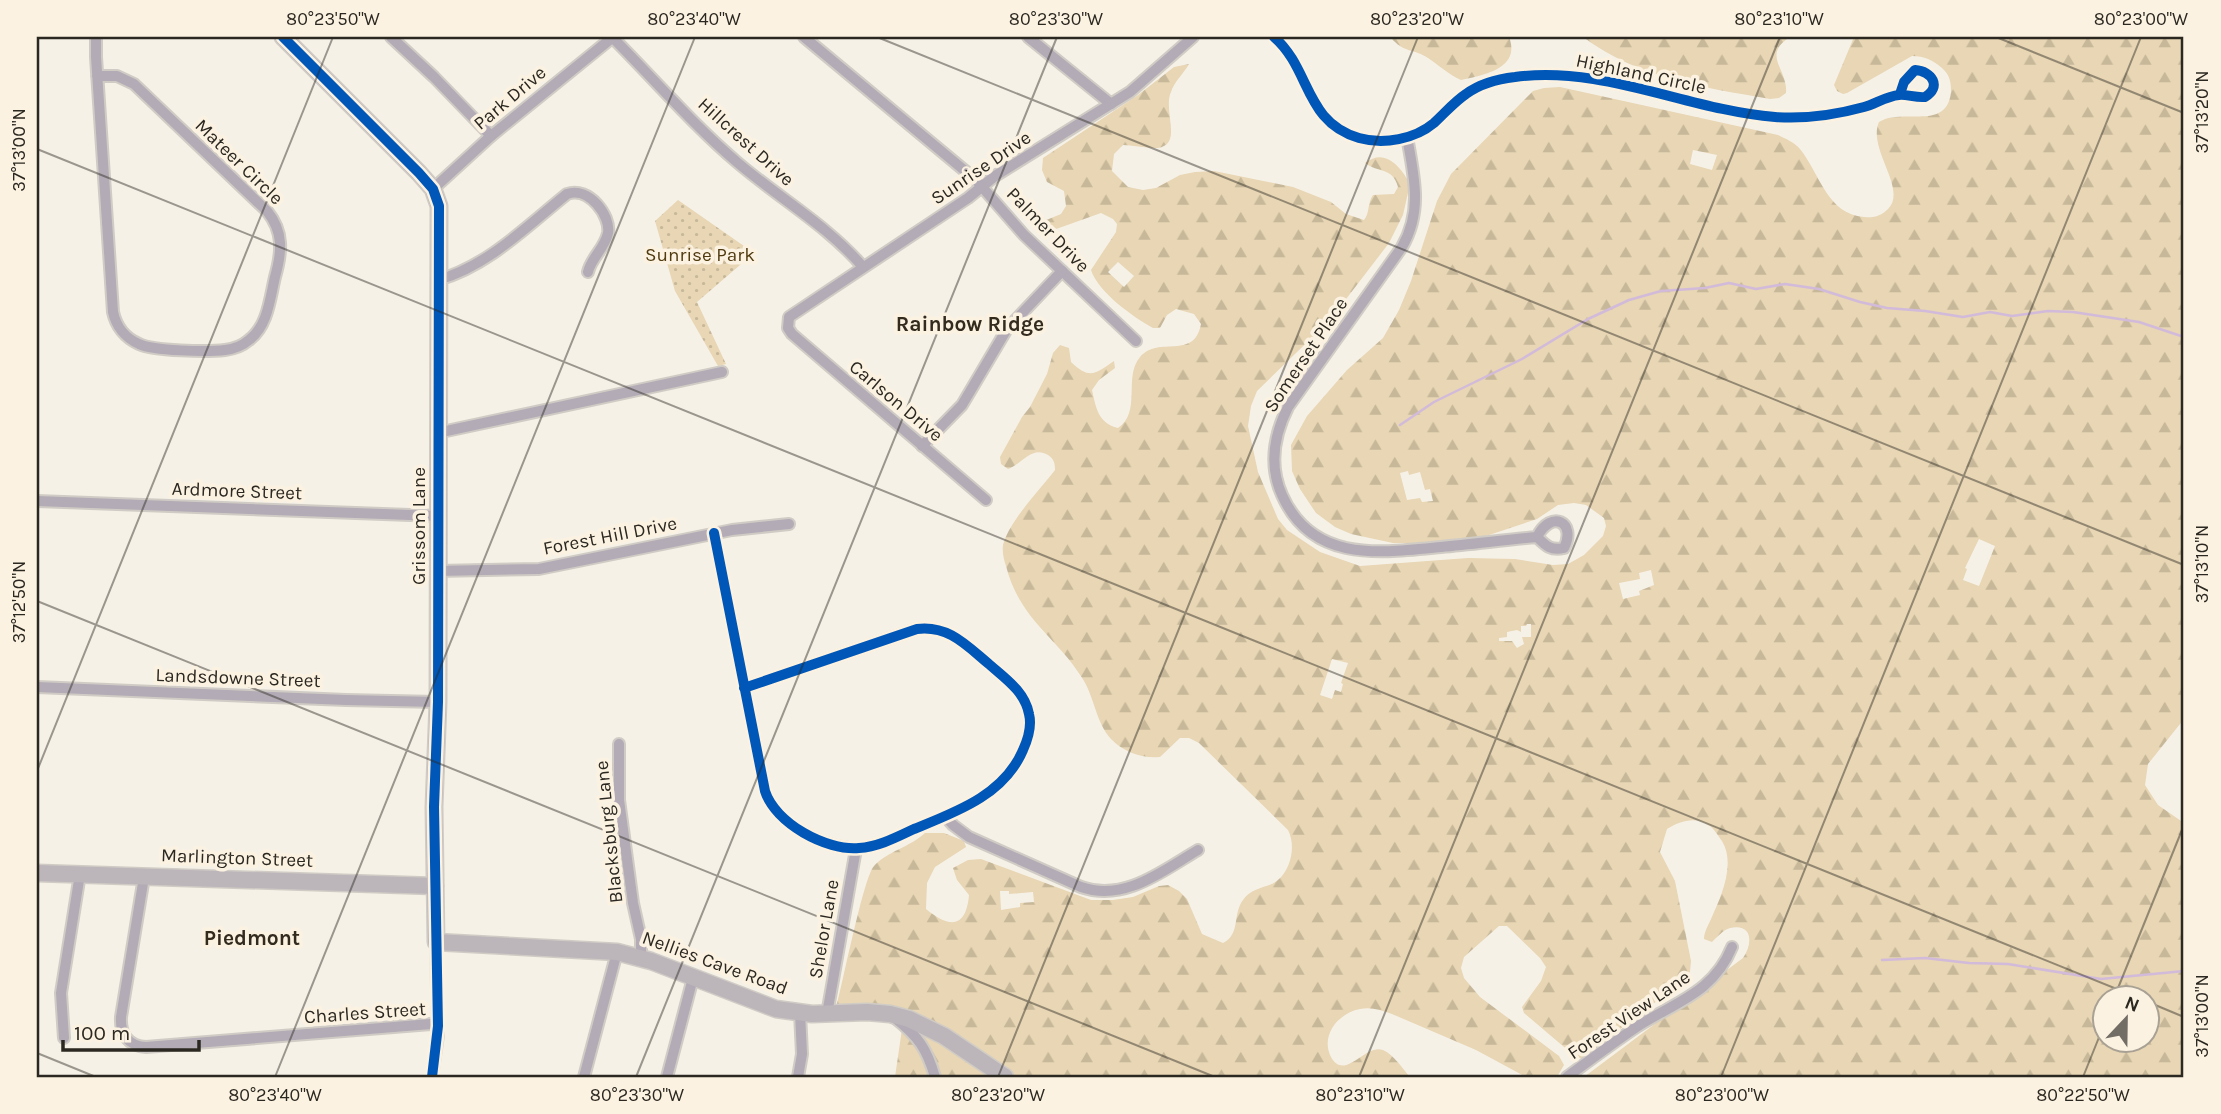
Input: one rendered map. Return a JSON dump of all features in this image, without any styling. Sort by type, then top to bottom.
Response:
[{"type":"street","name":"Mateer Circle","points":[[96,37],[97,76],[113,312],[117,323],[130,340],[149,348],[219,351],[239,347],[255,335],[265,319],[281,254],[280,237],[274,221],[267,211],[134,84],[117,76],[97,76]]},
{"type":"street","points":[[283,37],[433,188]]},
{"type":"street","points":[[391,37],[491,136]]},
{"type":"street","name":"Park Drive","points":[[433,188],[491,136],[612,37]]},
{"type":"street","name":"Hillcrest Drive","points":[[612,37],[713,142],[841,244],[863,267]]},
{"type":"street","name":"Palmer Drive","points":[[804,37],[982,187],[1015,225],[1136,341]]},
{"type":"street","points":[[1028,37],[1111,104]]},
{"type":"street","name":"Sunrise Drive","points":[[788,324],[793,313],[995,176],[1111,104],[1193,37]]},
{"type":"street","name":"Highland Circle","points":[[1274,37],[1289,53],[1313,103],[1328,121],[1351,135],[1366,140],[1385,141],[1407,137],[1426,128],[1478,87],[1498,79],[1533,75],[1584,77],[1707,107],[1784,117],[1843,112],[1900,94]]},
{"type":"street","name":"Somerset Place","points":[[1407,137],[1416,192],[1416,209],[1410,232],[1281,420],[1274,457],[1277,483],[1288,507],[1300,523],[1325,542],[1350,550],[1395,551],[1537,537]]},
{"type":"street","name":"Grissom Lane","points":[[432,1077],[438,1026],[434,807],[438,702],[439,206],[433,188]]},
{"type":"street","points":[[438,280],[484,260],[567,194],[576,192],[593,198],[608,227],[606,240],[593,258],[588,272]]},
{"type":"street","points":[[922,446],[962,405],[1007,329],[1062,271]]},
{"type":"street","name":"Carlson Drive","points":[[788,324],[790,332],[807,348],[986,500]]},
{"type":"street","points":[[437,433],[471,428],[722,372]]},
{"type":"street","name":"Ardmore Street","points":[[37,501],[437,516]]},
{"type":"street","name":"Forest Hill Drive","points":[[437,571],[539,569],[714,533],[789,524]]},
{"type":"street","points":[[714,533],[744,688],[765,791],[780,816],[792,825],[834,845],[856,849],[879,844],[945,816],[980,799],[1007,776],[1021,755],[1030,723],[1027,707],[1016,688],[957,637],[936,628],[917,629],[744,688]]},
{"type":"street","name":"Landsdowne Street","points":[[37,687],[438,702]]},
{"type":"street","name":"Blacksburg Lane","points":[[619,744],[620,800],[633,903],[641,939],[640,957]]},
{"type":"street","points":[[945,816],[969,837],[1082,887],[1100,892],[1116,892],[1134,886],[1198,850]]},
{"type":"street","name":"Shelor Lane","points":[[827,1014],[856,849]]},
{"type":"street","name":"Marlington Street","points":[[37,873],[435,886]]},
{"type":"street","points":[[64,1038],[61,993],[79,874]]},
{"type":"street","name":"Charles Street","points":[[144,877],[121,1017],[122,1031],[131,1043],[146,1047],[431,1024],[438,1026]]},
{"type":"street","name":"Nellies Cave Road","points":[[436,942],[617,952],[640,957],[760,1004],[800,1013],[890,1014],[909,1019],[944,1036],[1005,1077]]},
{"type":"street","name":"Forest View Lane","points":[[1567,1077],[1638,1026],[1704,986],[1722,967],[1732,947]]},
{"type":"street","points":[[584,1077],[617,952]]},
{"type":"street","points":[[667,1077],[693,978]]},
{"type":"street","points":[[798,1077],[802,1055],[800,1013]]},
{"type":"street","points":[[890,1014],[908,1028],[929,1054],[934,1077]]},
{"type":"green space","points":[[1390,37],[1509,37],[1511,48],[1510,56],[1498,68],[1461,80],[1423,55],[1400,46]]},
{"type":"green space","points":[[1583,37],[1790,37],[1777,50],[1786,93],[1779,98],[1770,99],[1672,79],[1627,63]]},
{"type":"green space","points":[[1854,37],[2184,37],[2184,719],[2148,764],[2145,785],[2158,805],[2184,823],[2184,1077],[1584,1077],[1743,958],[1746,952],[1749,936],[1738,927],[1727,929],[1712,942],[1704,939],[1723,891],[1728,860],[1722,841],[1714,830],[1703,822],[1693,820],[1667,829],[1660,852],[1675,881],[1691,961],[1690,972],[1682,982],[1582,1058],[1577,1058],[1524,1013],[1522,1007],[1541,981],[1546,967],[1507,926],[1499,926],[1464,957],[1461,968],[1464,978],[1480,997],[1559,1056],[1564,1065],[1557,1077],[1526,1077],[1476,1050],[1392,1014],[1368,1008],[1352,1011],[1338,1020],[1328,1041],[1331,1057],[1337,1064],[1343,1065],[1376,1049],[1383,1050],[1394,1058],[1410,1077],[895,1077],[902,1029],[883,1019],[847,1017],[837,1004],[859,908],[874,866],[925,833],[944,833],[964,841],[966,847],[935,867],[927,883],[926,909],[942,920],[955,922],[964,914],[967,906],[969,895],[957,880],[953,868],[968,860],[981,859],[1091,900],[1133,897],[1168,885],[1187,899],[1202,934],[1223,943],[1232,935],[1243,900],[1252,892],[1278,880],[1287,867],[1292,852],[1288,830],[1199,743],[1189,738],[1180,738],[1160,757],[1140,756],[1116,744],[1102,725],[1084,681],[1063,652],[1030,615],[1012,585],[1004,559],[1003,545],[1006,536],[1055,470],[1055,465],[1048,455],[1037,452],[1008,469],[1001,464],[1000,457],[1047,374],[1053,353],[1060,345],[1069,348],[1071,362],[1088,373],[1097,372],[1114,361],[1115,368],[1099,380],[1092,390],[1102,419],[1118,428],[1129,413],[1133,374],[1140,357],[1157,348],[1191,342],[1201,324],[1194,314],[1176,309],[1167,315],[1160,328],[1153,328],[1126,311],[1101,287],[1091,270],[1116,232],[1117,224],[1113,219],[1101,213],[1045,233],[1039,223],[1061,214],[1066,206],[1064,191],[1047,182],[1042,170],[1043,158],[1138,95],[1174,67],[1189,64],[1174,85],[1169,99],[1171,131],[1168,143],[1154,148],[1123,145],[1114,154],[1112,171],[1128,187],[1143,190],[1156,188],[1180,175],[1214,171],[1293,187],[1331,202],[1346,214],[1364,220],[1373,195],[1394,194],[1398,187],[1389,173],[1365,163],[1379,157],[1392,161],[1410,184],[1403,215],[1389,243],[1330,320],[1257,391],[1251,406],[1248,426],[1258,472],[1278,519],[1287,530],[1320,552],[1360,566],[1468,558],[1568,564],[1584,555],[1603,536],[1606,526],[1604,518],[1586,505],[1558,505],[1537,519],[1480,538],[1393,543],[1351,534],[1335,527],[1316,513],[1292,471],[1291,445],[1307,416],[1347,370],[1383,338],[1399,310],[1437,201],[1451,174],[1533,91],[1560,87],[1778,135],[1800,149],[1826,191],[1841,209],[1864,217],[1877,216],[1888,209],[1893,201],[1891,180],[1878,144],[1879,122],[1889,118],[1933,115],[1941,111],[1948,104],[1950,79],[1935,63],[1912,56],[1847,93],[1837,91],[1834,85]],"holes":[[[1693,150],[1717,155],[1712,170],[1690,164]],[[1118,262],[1134,276],[1124,287],[1108,272]],[[1408,471],[1409,475],[1420,472],[1425,490],[1430,489],[1433,501],[1422,502],[1420,498],[1407,500],[1400,473]],[[1979,539],[1995,546],[1979,586],[1963,580],[1967,569],[1965,568]],[[1651,570],[1654,585],[1639,591],[1640,595],[1623,599],[1619,583],[1640,579],[1639,573]],[[1531,624],[1531,637],[1522,637],[1524,644],[1517,648],[1512,641],[1499,641],[1499,638],[1507,637],[1507,632],[1521,632],[1521,626]],[[1332,659],[1348,663],[1341,683],[1341,692],[1335,690],[1332,699],[1320,695]],[[1000,891],[1009,891],[1009,894],[1033,892],[1034,902],[1020,903],[1020,907],[1001,910]]]},
{"type":"green space","name":"Sunrise Park","points":[[678,200],[754,253],[697,302],[726,364],[718,366],[675,291],[655,221]]},
{"type":"waterway","points":[[1400,425],[1434,402],[1522,359],[1588,319],[1629,300],[1661,291],[1705,288],[1729,283],[1756,289],[1785,284],[1819,289],[1887,308],[1963,317],[1990,312],[2012,316],[2048,311],[2073,312],[2139,322],[2184,337]]},
{"type":"waterway","points":[[1882,960],[1925,958],[2008,964],[2101,979],[2184,971]]},
{"type":"cycle path","points":[[283,37],[419,173],[433,189],[439,206],[438,702],[434,807],[438,1026],[432,1077]]},
{"type":"cycle path","points":[[1274,37],[1286,50],[1328,120],[1341,130],[1359,138],[1379,141],[1409,137],[1418,133],[1434,123],[1457,100],[1472,90],[1489,82],[1515,77],[1581,77],[1742,113],[1775,117],[1808,117],[1842,112],[1899,95],[1925,97],[1933,89],[1933,80],[1926,73],[1915,70],[1904,82],[1900,94]]},
{"type":"cycle path","points":[[714,533],[765,791],[779,814],[803,833],[832,845],[859,848],[887,841],[946,816],[977,800],[1004,779],[1015,766],[1030,728],[1027,706],[1008,681],[957,638],[939,630],[917,629],[744,688]]},
{"type":"district","name":"Rainbow Ridge","points":[[970,324]]},
{"type":"district","name":"Piedmont","points":[[252,938]]}]
